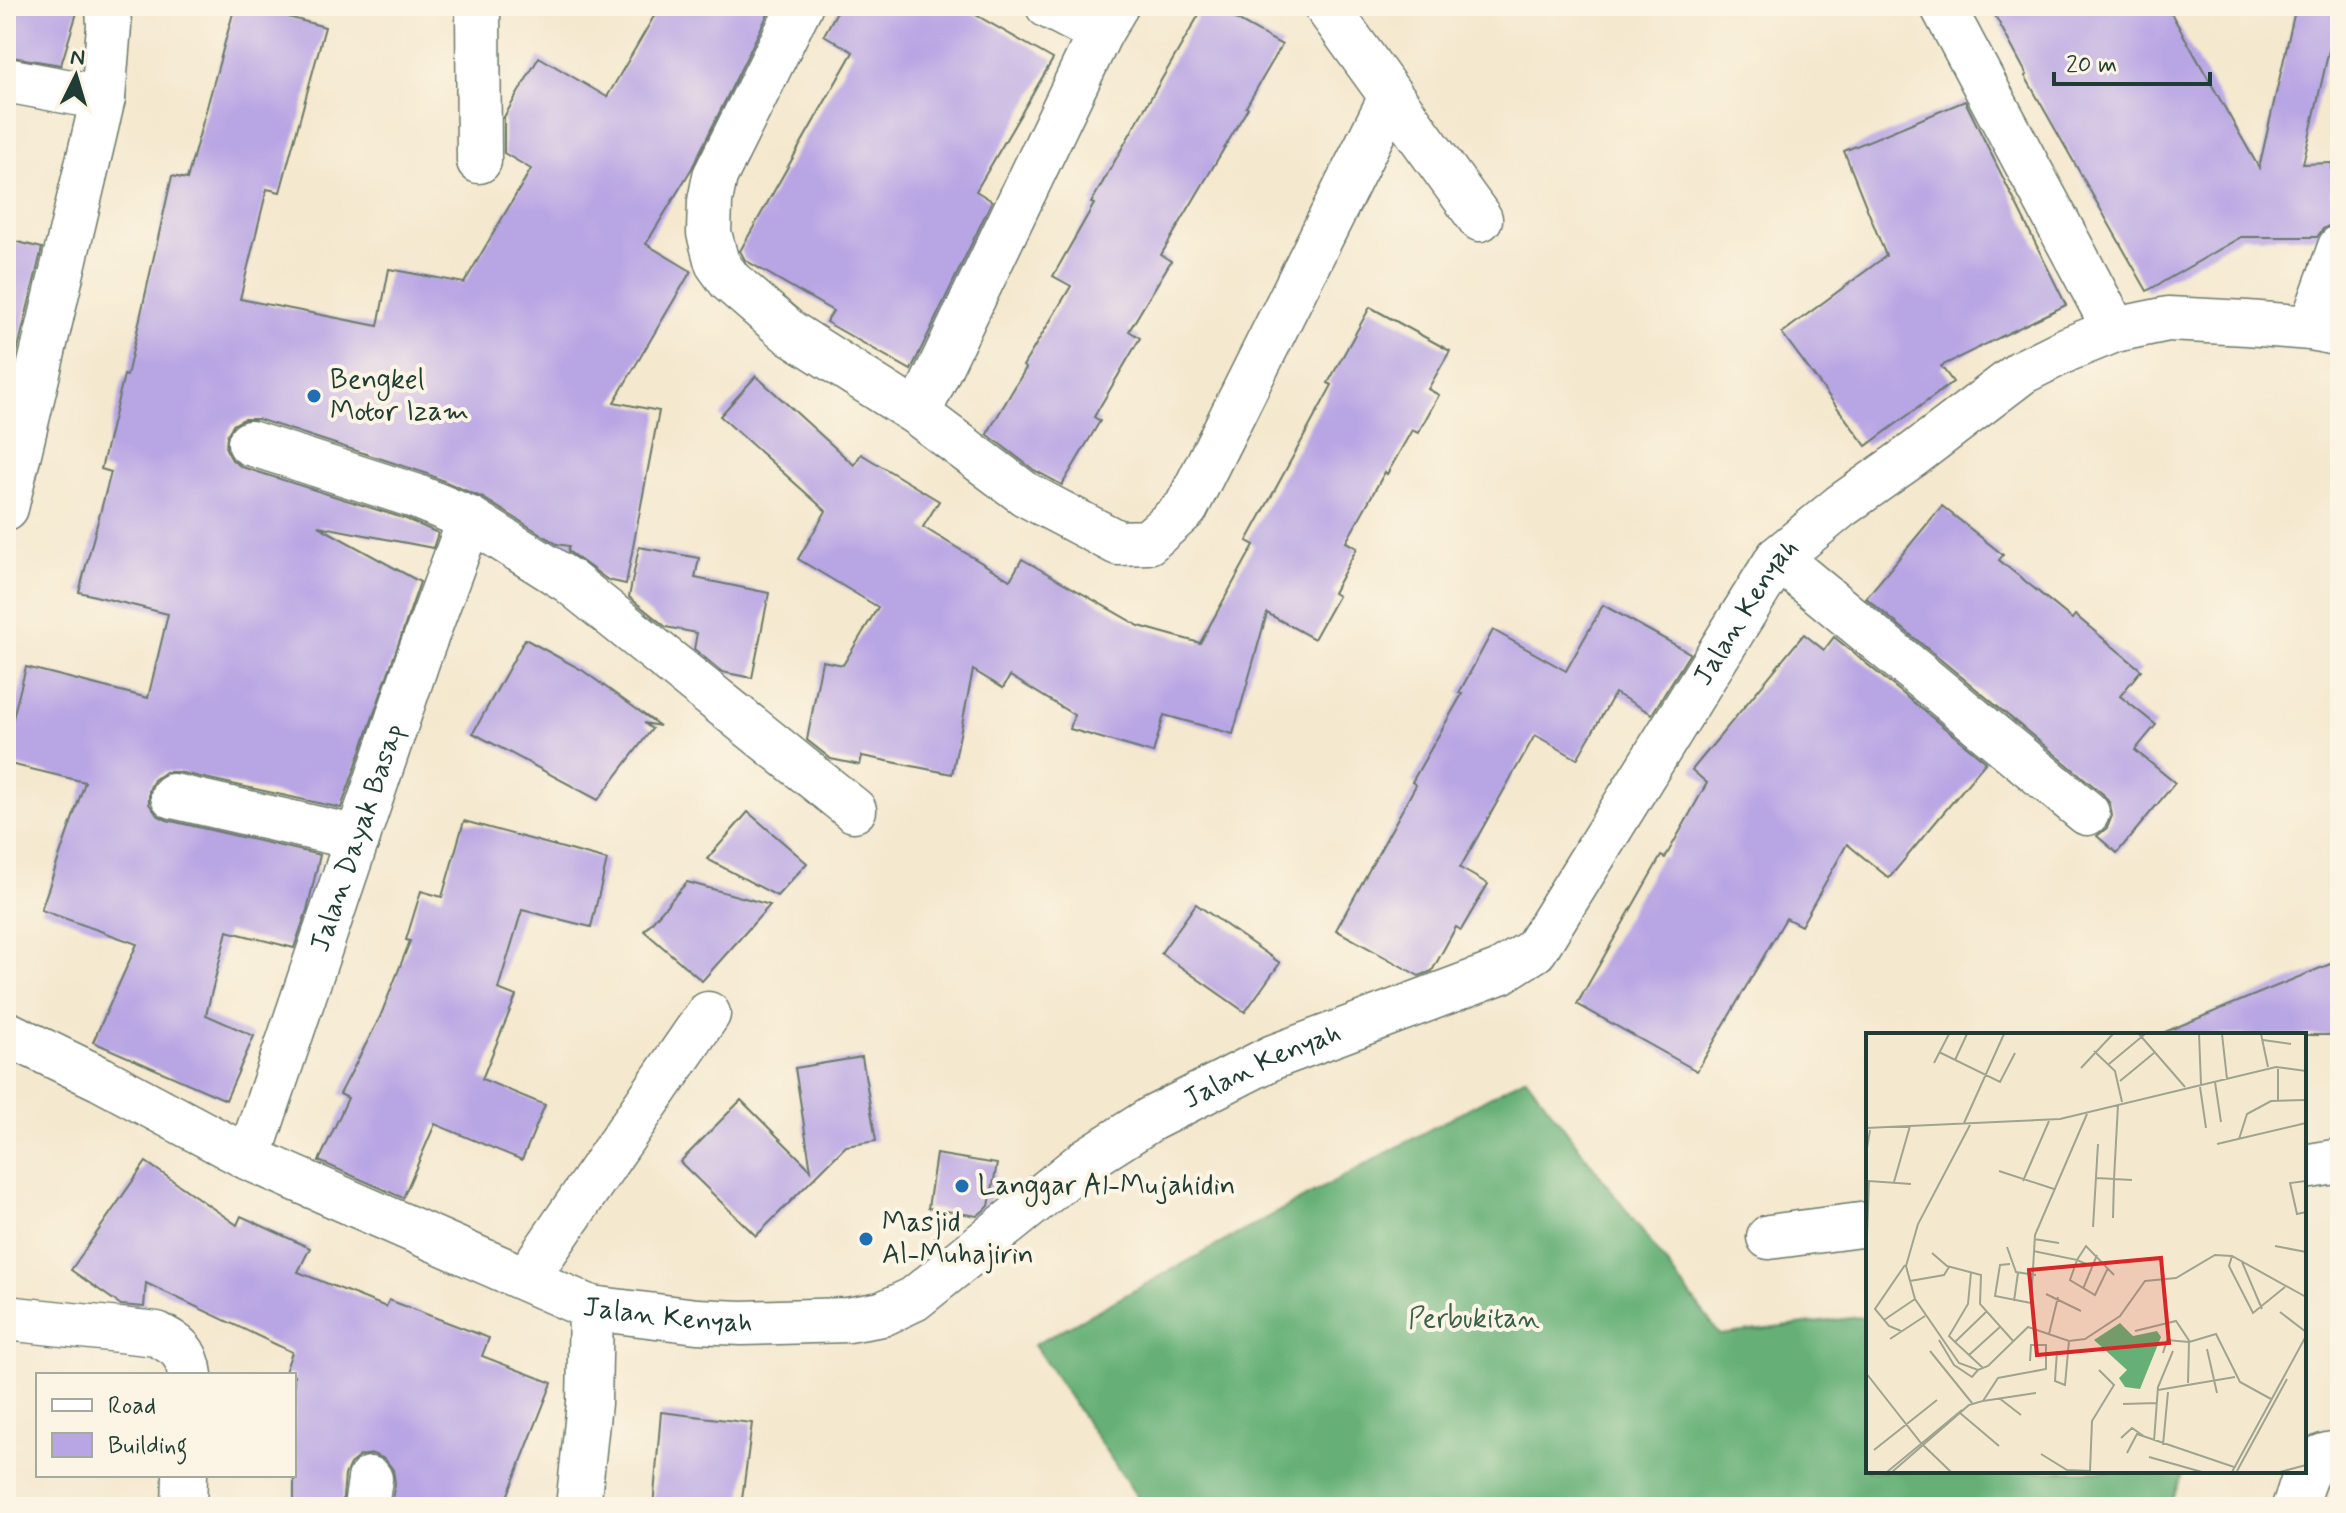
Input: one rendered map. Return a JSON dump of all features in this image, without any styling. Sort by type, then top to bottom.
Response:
[{"type":"street","points":[[6,508],[103,98],[108,6]]},
{"type":"street","points":[[478,6],[479,161]]},
{"type":"street","points":[[800,6],[715,176],[709,233],[717,263],[730,281],[789,332],[918,414],[1025,494],[1118,543],[1148,542],[1186,508],[1391,97]]},
{"type":"street","points":[[918,414],[1108,20],[1048,6]]},
{"type":"street","points":[[1326,6],[1480,219]]},
{"type":"street","points":[[1943,7],[2115,330]]},
{"type":"street","points":[[6,80],[103,98]]},
{"type":"street","points":[[2325,331],[2340,247]]},
{"type":"street","name":"Jalan Kenyah","points":[[6,1033],[101,1079],[249,1158],[591,1308],[719,1323],[848,1320],[882,1314],[914,1299],[1088,1159],[1151,1119],[1273,1057],[1500,972],[1535,950],[1778,558],[1841,506],[2022,372],[2115,330],[2168,319],[2325,331]]},
{"type":"street","points":[[250,443],[415,496],[470,519],[569,581],[854,810]]},
{"type":"street","name":"Jalan Dayak Basap","points":[[249,1158],[419,656],[470,519]]},
{"type":"street","points":[[1778,558],[2087,813]]},
{"type":"street","points":[[173,796],[358,838]]},
{"type":"street","points":[[526,1279],[708,1014]]},
{"type":"street","points":[[2306,1167],[2340,1161]]},
{"type":"street","points":[[1769,1237],[1866,1224]]},
{"type":"street","points":[[578,1507],[589,1403],[591,1308]]},
{"type":"street","points":[[6,1318],[157,1334],[177,1345],[188,1360],[190,1373]]},
{"type":"street","points":[[2294,1507],[2308,1469],[2316,1458],[2340,1454]]},
{"type":"street","points":[[184,1507],[185,1477]]},
{"type":"green space","name":"Perbukitan","points":[[1526,1077],[1720,1335],[1866,1316],[1866,1473],[2183,1473],[2168,1507],[1144,1507],[1034,1345]]},
{"type":"building","points":[[6,6],[79,6],[61,65],[6,56]]},
{"type":"building","points":[[235,6],[248,6],[325,27],[280,192],[267,189],[240,299],[378,326],[389,269],[464,283],[531,169],[504,153],[504,117],[539,57],[607,97],[660,6],[772,6],[692,168],[646,244],[691,271],[614,402],[659,411],[626,584],[608,580],[568,551],[569,546],[557,544],[483,498],[425,473],[258,419],[244,419],[233,425],[227,435],[226,449],[232,460],[242,467],[406,519],[438,533],[433,548],[318,526],[420,582],[341,808],[178,772],[165,772],[154,780],[149,790],[149,804],[157,815],[167,820],[320,855],[294,948],[227,931],[206,1015],[254,1036],[226,1100],[93,1042],[137,944],[41,910],[85,782],[6,763],[6,745],[26,667],[148,698],[168,614],[79,592],[111,472],[101,469],[124,375],[127,376],[172,176],[187,179]]},
{"type":"building","points":[[840,6],[960,6],[1053,59],[976,191],[992,201],[911,370],[826,322],[833,311],[745,260],[740,251],[853,52],[824,35]]},
{"type":"building","points":[[1204,6],[1212,6],[1282,45],[1161,255],[1171,261],[1129,331],[1140,338],[1094,417],[1100,421],[1062,485],[1034,470],[987,434],[1071,286],[1053,276],[1094,204],[1091,203]]},
{"type":"building","points":[[1990,6],[2167,6],[2259,168],[2296,6],[2339,6],[2303,164],[2332,163],[2332,224],[2317,237],[2241,237],[2147,291],[2025,76]]},
{"type":"building","points":[[1965,101],[2066,305],[1941,366],[1953,382],[1866,446],[1782,333],[1886,256],[1844,151]]},
{"type":"building","points":[[6,239],[42,248],[15,361],[6,360]]},
{"type":"building","points":[[1370,307],[1450,351],[1428,389],[1439,395],[1418,433],[1412,430],[1387,474],[1385,472],[1346,542],[1357,548],[1333,593],[1338,596],[1314,639],[1267,613],[1233,734],[1164,715],[1153,753],[1070,729],[1074,715],[1010,676],[1003,688],[973,670],[952,774],[862,756],[860,765],[831,759],[807,740],[822,661],[843,665],[878,607],[798,559],[826,511],[720,416],[756,376],[854,465],[861,454],[939,501],[923,527],[1010,580],[1022,559],[1139,626],[1200,643],[1254,545],[1247,541],[1332,385],[1328,383]]},
{"type":"building","points":[[1942,506],[2003,555],[1999,560],[2072,619],[2075,615],[2141,670],[2120,696],[2156,725],[2135,750],[2175,783],[2117,853],[2097,836],[2107,828],[2112,816],[2110,804],[2103,794],[1866,598]]},
{"type":"building","points":[[639,547],[699,558],[695,578],[769,593],[752,678],[722,672],[694,649],[697,633],[666,627],[629,597]]},
{"type":"building","points":[[1603,605],[1690,653],[1652,714],[1615,693],[1577,759],[1535,735],[1460,868],[1488,884],[1461,930],[1456,927],[1432,971],[1419,976],[1336,930],[1416,785],[1412,782],[1462,694],[1459,693],[1493,630],[1566,671]]},
{"type":"building","points":[[1804,634],[1824,650],[1834,637],[1986,762],[1889,878],[1847,844],[1801,926],[1786,918],[1697,1071],[1577,1004],[1661,856],[1665,858],[1707,783],[1692,770]]},
{"type":"building","points":[[525,639],[582,670],[660,726],[644,723],[652,729],[598,800],[473,733]]},
{"type":"building","points":[[748,812],[807,863],[777,896],[707,859]]},
{"type":"building","points":[[464,821],[607,860],[591,927],[522,910],[498,989],[516,996],[482,1079],[545,1105],[522,1160],[435,1124],[403,1198],[319,1161],[348,1098],[340,1094],[380,1017],[410,941],[406,940],[421,891],[442,897]]},
{"type":"building","points":[[687,882],[770,905],[702,981],[644,931]]},
{"type":"building","points":[[1196,904],[1280,963],[1245,1012],[1161,953]]},
{"type":"building","points":[[2340,960],[2340,1035],[2162,1033]]},
{"type":"building","points":[[862,1057],[876,1141],[846,1146],[756,1236],[680,1162],[741,1100],[811,1170],[795,1068]]},
{"type":"building","name":"Langgar Al-Mujahidin","points":[[936,1154],[997,1164],[989,1206],[977,1216],[928,1208]]},
{"type":"building","points":[[146,1162],[237,1225],[241,1216],[310,1248],[298,1272],[386,1307],[389,1300],[489,1338],[482,1356],[552,1383],[503,1507],[391,1507],[395,1483],[393,1470],[385,1459],[373,1454],[360,1456],[350,1464],[345,1475],[342,1507],[294,1507],[296,1373],[285,1372],[292,1352],[146,1283],[144,1307],[121,1305],[71,1270]]},
{"type":"building","points":[[661,1412],[752,1423],[741,1507],[653,1507]]},
{"type":"place","name":"Bengkel Motor Izam","points":[[314,396]]},
{"type":"place","name":"Langgar Al-Mujahidin","points":[[962,1186]]},
{"type":"place","name":"Masjid Al-Muhajirin","points":[[866,1239]]}]
